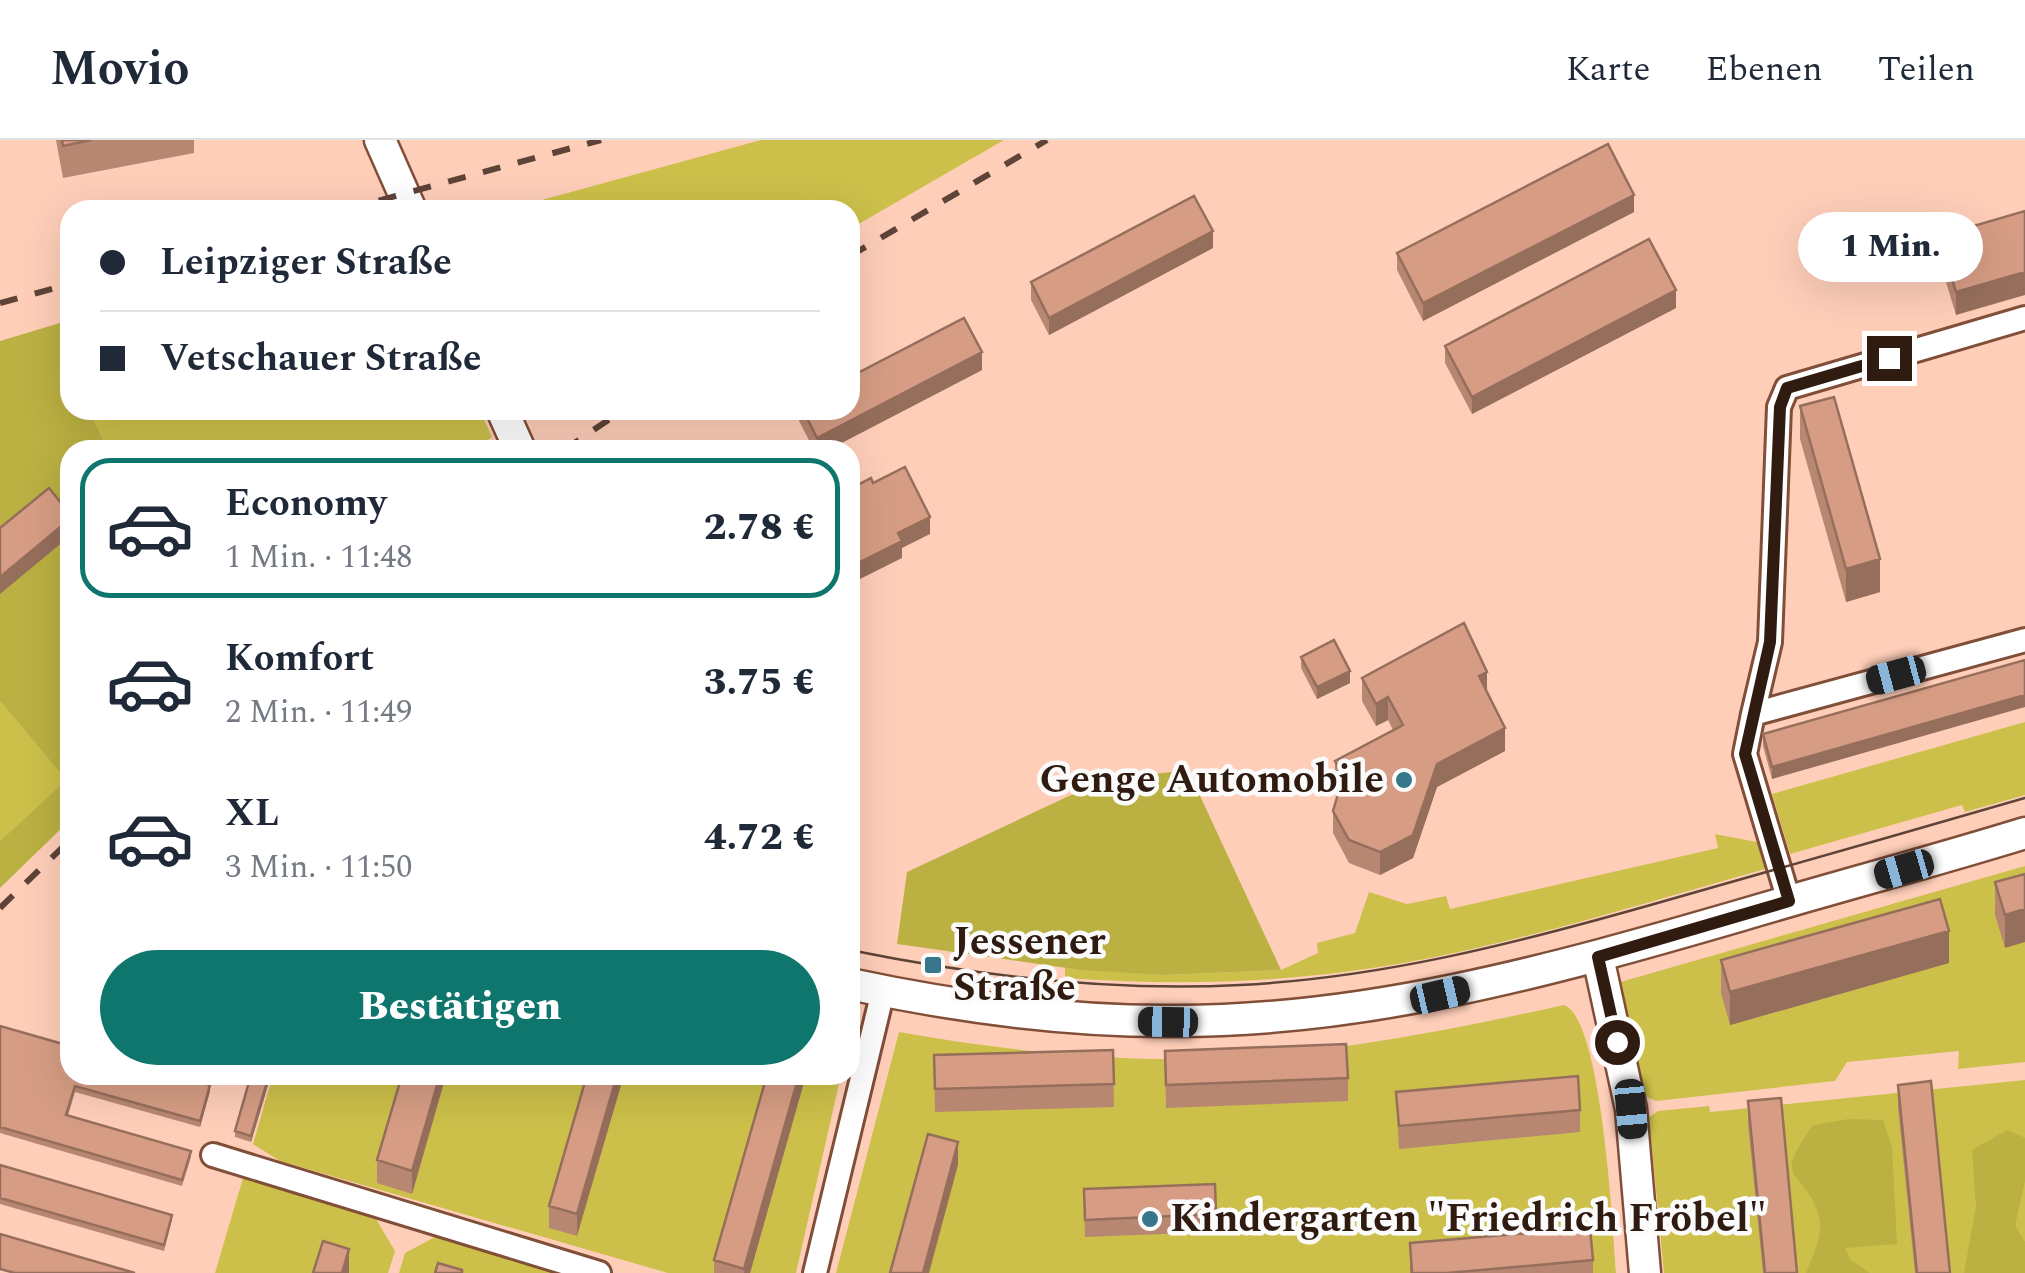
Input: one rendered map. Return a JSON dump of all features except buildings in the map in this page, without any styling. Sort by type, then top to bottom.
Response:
[{"type":"street","points":[[380,140],[406,200]]},
{"type":"street","points":[[1789,901],[1745,754],[1770,642],[1780,407],[1787,388],[2025,318]]},
{"type":"street","points":[[1753,714],[2025,640]]},
{"type":"street","points":[[860,986],[1048,1016],[1230,1019],[1440,995],[1598,957],[2025,834]]},
{"type":"street","points":[[1598,957],[1631,1109],[1646,1273]]},
{"type":"street","points":[[815,1273],[883,991]]},
{"type":"street","points":[[213,1155],[599,1273]]},
{"type":"shaded area","points":[[761,140],[1004,140],[860,223],[860,200],[542,200]]},
{"type":"shaded area","points":[[60,323],[60,420],[94,420],[103,440],[60,440],[60,773],[0,701],[0,341]]},
{"type":"shaded area","points":[[94,420],[484,420],[492,437],[488,440],[103,440]]},
{"type":"shaded area","points":[[0,701],[60,773],[60,786],[0,841]]},
{"type":"shaded area","points":[[2025,722],[2025,795],[1965,812],[1962,805],[1790,854],[1772,794]]},
{"type":"shaded area","points":[[1188,770],[1281,970],[1163,975],[1081,970],[897,944],[907,872],[1103,780]]},
{"type":"shaded area","points":[[60,786],[60,830],[0,888],[0,841]]},
{"type":"shaded area","points":[[1715,834],[1757,842],[1765,869],[1537,933],[1398,964],[1232,981],[1065,978],[1065,968],[1163,975],[1281,970],[1318,953],[1317,943],[1355,933],[1369,892],[1407,904],[1446,896],[1450,909],[1718,848]]},
{"type":"shaded area","points":[[2025,866],[2025,1062],[1958,1069],[1959,1051],[1847,1062],[1835,1081],[1656,1101],[1638,1093],[1617,983]]},
{"type":"shaded area","points":[[1573,977],[1399,1016],[1224,1035],[1080,1035],[908,1013],[1049,1028]]},
{"type":"shaded area","points":[[1564,1005],[1577,1018],[1596,1084],[1616,1273],[836,1273],[899,1032],[1046,1053],[1194,1059],[1380,1041]]},
{"type":"shaded area","points":[[2025,1080],[2025,1273],[1664,1273],[1649,1117],[1658,1111],[1709,1106],[1710,1112]]},
{"type":"shaded area","points":[[270,1085],[839,1085],[796,1273],[668,1273],[280,1161],[253,1144]]},
{"type":"shaded area","points":[[1849,1119],[1883,1120],[1892,1147],[1897,1244],[1845,1248],[1851,1260],[1870,1273],[1806,1273],[1820,1221],[1812,1199],[1794,1175],[1794,1158],[1813,1125]]},
{"type":"shaded area","points":[[2007,1130],[2025,1138],[2025,1181],[2015,1225],[2025,1242],[2025,1273],[1964,1273],[1976,1206],[1972,1150]]},
{"type":"shaded area","points":[[243,1178],[376,1219],[395,1251],[388,1273],[215,1273]]},
{"type":"shaded area","points":[[437,1236],[568,1273],[399,1273],[405,1253]]},
{"type":"tram line","points":[[860,952],[995,974],[1093,984],[1191,987],[1344,975],[1446,957],[1547,933],[2025,798]]},
{"type":"railway","points":[[381,200],[601,140]]},
{"type":"railway","points":[[860,250],[1047,140]]},
{"type":"railway","points":[[0,303],[60,287]]},
{"type":"railway","points":[[579,440],[608,420]]},
{"type":"railway","points":[[0,908],[60,850]]},
{"type":"place","name":"Genge Automobile","points":[[1404,780]]},
{"type":"place","name":"Jessener Straße","points":[[933,965]]},
{"type":"place","name":"Kindergarten \"Friedrich Fröbel\"","points":[[1150,1219]]},
{"type":"route","points":[[1617,1042],[1598,957],[1789,901],[1745,754],[1770,642],[1780,407],[1787,388],[1889,358]]}]
